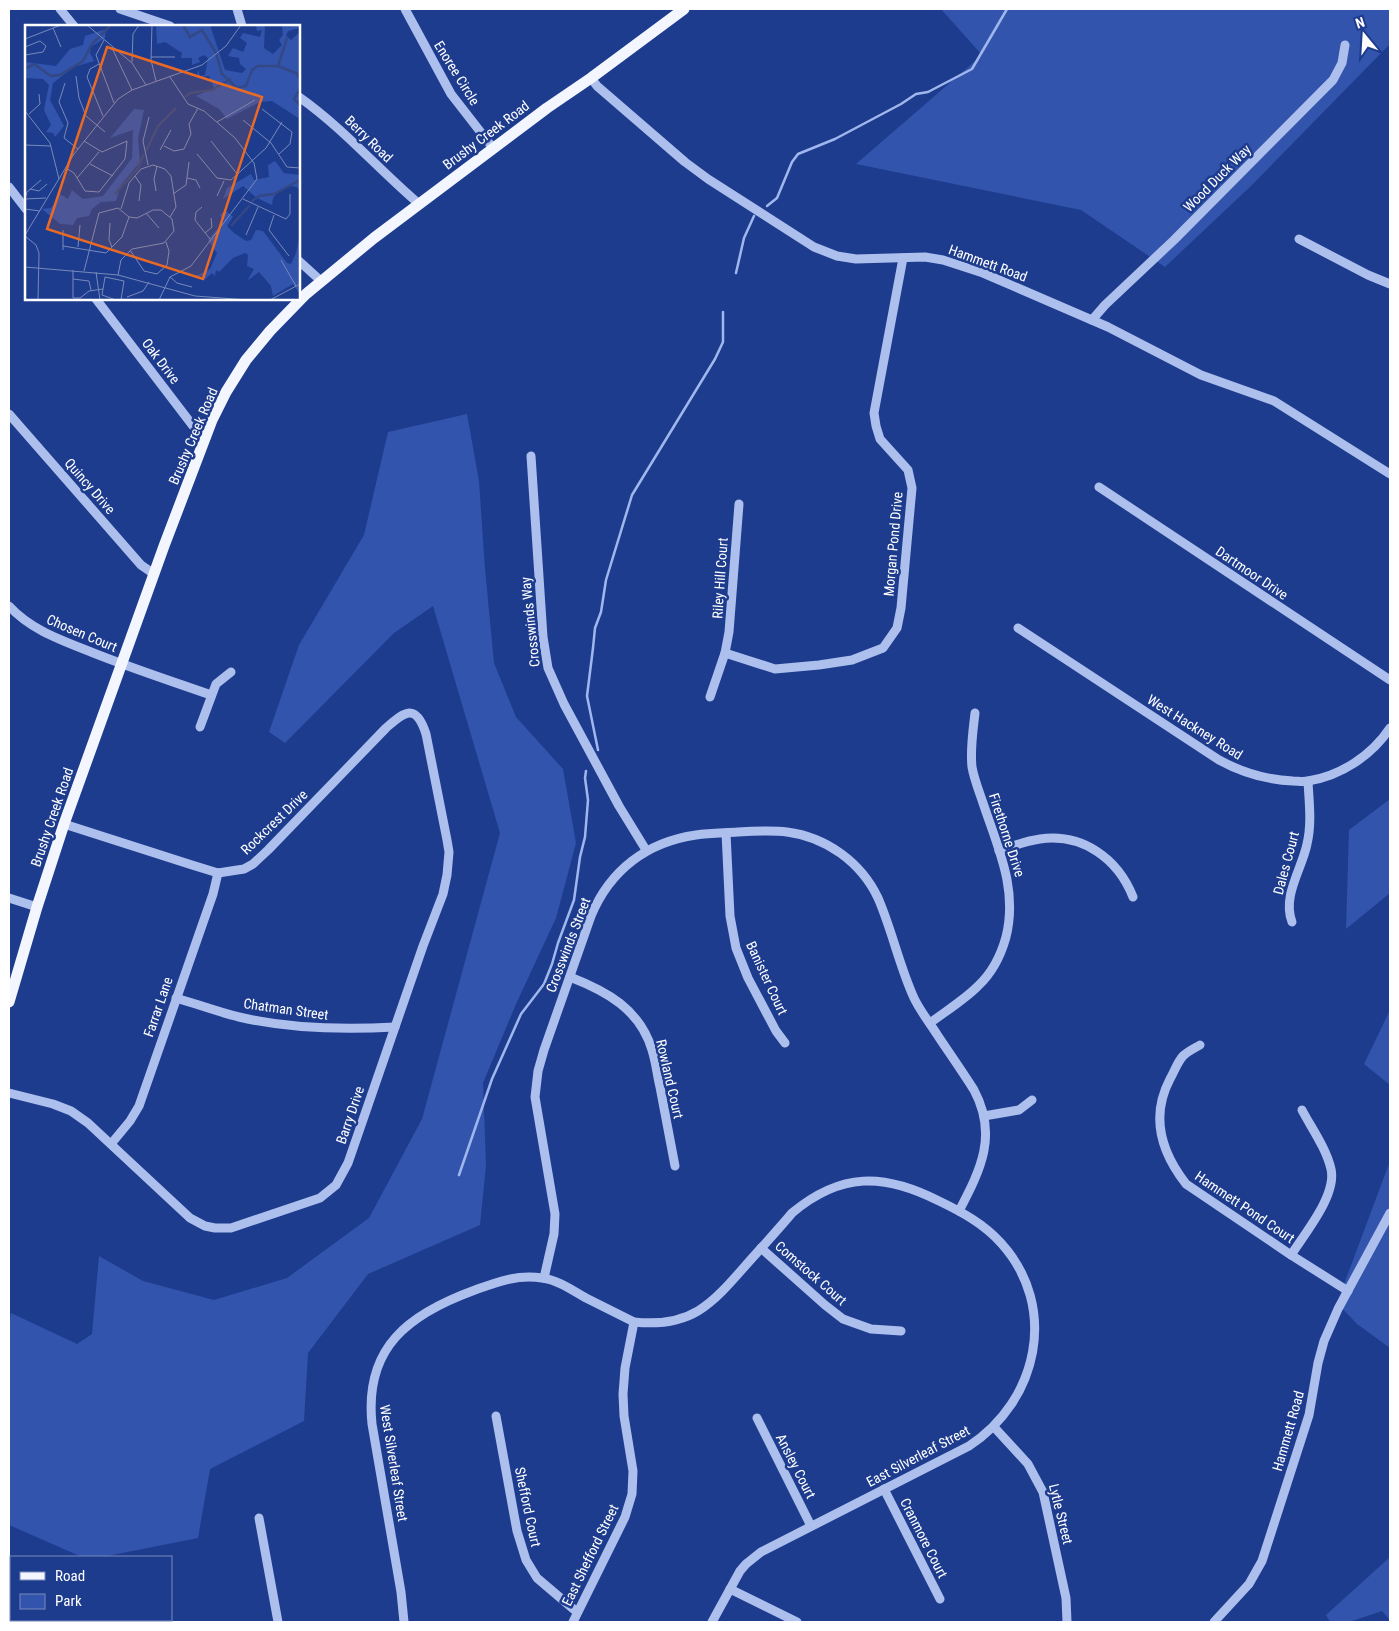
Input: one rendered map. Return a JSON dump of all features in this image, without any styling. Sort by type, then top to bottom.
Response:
[{"type":"main road","name":"Brushy Creek Road","points":[[300,300],[320,281],[419,204],[684,9]]},
{"type":"main road","name":"Brushy Creek Road","points":[[9,1002],[36,907],[64,824],[154,574],[206,438],[226,392],[246,360],[285,314],[300,300]]},
{"type":"street","points":[[60,9],[73,25]]},
{"type":"street","points":[[120,9],[167,25]]},
{"type":"street","points":[[237,9],[242,25]]},
{"type":"street","name":"Enoree Circle","points":[[405,9],[451,94],[493,148]]},
{"type":"street","name":"Wood Duck Way","points":[[1092,320],[1333,80],[1342,63],[1345,45]]},
{"type":"street","name":"Hammett Road","points":[[591,78],[597,86],[685,162],[806,242],[822,250],[848,258],[924,257],[959,264],[1092,320],[1201,375],[1274,401],[1390,474]]},
{"type":"street","name":"Berry Road","points":[[300,98],[350,138],[392,181],[419,204]]},
{"type":"street","points":[[9,187],[25,208]]},
{"type":"street","points":[[1299,238],[1360,271],[1390,284]]},
{"type":"street","name":"Morgan Pond Drive","points":[[725,653],[776,669],[818,666],[852,660],[883,648],[898,628],[912,488],[908,470],[880,439],[874,413],[903,258]]},
{"type":"street","points":[[300,262],[320,281]]},
{"type":"street","name":"Oak Drive","points":[[97,300],[193,426],[206,438]]},
{"type":"street","name":"Quincy Drive","points":[[9,414],[141,565],[154,574]]},
{"type":"street","name":"Crosswinds Way","points":[[531,456],[543,637],[548,668],[564,704],[619,806],[646,850]]},
{"type":"street","name":"Dartmoor Drive","points":[[1098,488],[1390,680]]},
{"type":"street","name":"Riley Hill Court","points":[[710,696],[725,653],[729,632],[739,504]]},
{"type":"street","name":"Chosen Court","points":[[9,606],[36,629],[122,664],[211,695]]},
{"type":"street","name":"West Hackney Road","points":[[1018,628],[1230,766],[1262,778],[1308,781],[1334,773],[1359,760],[1379,743],[1390,728]]},
{"type":"street","points":[[200,727],[211,695],[218,682],[231,672]]},
{"type":"street","name":"Firethorne Drive","points":[[930,1023],[963,1000],[979,986],[992,969],[1001,952],[1008,929],[1011,903],[1008,882],[976,784],[972,766],[971,747],[975,714]]},
{"type":"street","name":"Barry Drive","points":[[9,1093],[53,1104],[71,1112],[88,1123],[196,1222],[215,1228],[231,1228],[320,1198],[336,1185],[348,1163],[448,875],[449,852],[422,720],[417,715],[403,715],[390,725]]},
{"type":"street","name":"Rockcrest Drive","points":[[64,824],[192,866],[218,872],[244,869],[258,860],[390,725]]},
{"type":"street","name":"Dales Court","points":[[1292,922],[1289,911],[1290,897],[1305,854],[1309,832],[1308,781]]},
{"type":"street","name":"Crosswinds Street","points":[[544,1278],[554,1234],[554,1214],[538,1116],[536,1083],[544,1050],[591,916],[600,898],[624,868],[646,850],[686,836],[770,831],[799,834],[827,845],[852,863],[866,878],[877,897],[909,987],[919,1007],[980,1101],[986,1136],[984,1155],[959,1211]]},
{"type":"street","name":"Banister Court","points":[[726,833],[730,916],[736,948],[748,978],[776,1031],[785,1043]]},
{"type":"street","points":[[999,850],[1042,838],[1062,839],[1080,843],[1100,853],[1113,864],[1127,881],[1133,897]]},
{"type":"street","name":"Farrar Lane","points":[[111,1144],[137,1111],[218,872]]},
{"type":"street","points":[[9,898],[36,907]]},
{"type":"street","name":"Rowland Court","points":[[570,977],[598,988],[616,999],[631,1013],[644,1031],[654,1056],[675,1166]]},
{"type":"street","name":"Chatman Street","points":[[176,998],[262,1022],[331,1029],[395,1027]]},
{"type":"street","name":"Hammett Pond Court","points":[[1200,1045],[1183,1056],[1167,1086],[1160,1106],[1160,1129],[1166,1152],[1175,1170],[1186,1184],[1348,1291]]},
{"type":"street","points":[[984,1116],[1019,1110],[1032,1100]]},
{"type":"street","points":[[1291,1255],[1325,1200],[1331,1185],[1331,1171],[1326,1155],[1302,1110]]},
{"type":"street","name":"East Silverleaf Street","points":[[634,1322],[648,1323],[673,1320],[700,1310],[720,1294],[792,1213],[806,1201],[827,1190],[850,1183],[875,1181],[900,1185],[922,1192],[959,1211],[984,1227],[1010,1254],[1025,1282],[1033,1314],[1034,1346],[1026,1377],[1012,1404],[994,1427],[969,1446],[811,1526],[754,1558],[740,1571],[712,1622]]},
{"type":"street","name":"Hammett Road","points":[[1214,1622],[1250,1584],[1262,1561],[1309,1415],[1318,1363],[1324,1341],[1390,1212]]},
{"type":"street","name":"Comstock Court","points":[[761,1248],[843,1319],[871,1329],[901,1331]]},
{"type":"street","name":"West Silverleaf Street","points":[[404,1622],[370,1413],[372,1383],[378,1365],[396,1336],[424,1313],[466,1294],[504,1280],[530,1276],[559,1283],[634,1322]]},
{"type":"street","name":"East Shefford Street","points":[[573,1622],[625,1517],[632,1494],[633,1471],[624,1416],[623,1394],[625,1368],[634,1322]]},
{"type":"street","name":"Shefford Court","points":[[496,1416],[517,1531],[526,1560],[537,1578],[577,1612]]},
{"type":"street","name":"Ansley Court","points":[[757,1418],[811,1526]]},
{"type":"street","name":"Lytle Street","points":[[994,1427],[1028,1464],[1043,1492],[1066,1598],[1067,1622]]},
{"type":"street","name":"Cranmore Court","points":[[884,1489],[940,1599]]},
{"type":"street","points":[[259,1518],[278,1622]]},
{"type":"street","points":[[730,1589],[797,1622]]},
{"type":"green space","points":[[941,9],[1390,9],[1390,44],[1252,185],[1165,267],[1081,210],[856,164],[982,55]]},
{"type":"green space","points":[[467,414],[479,481],[494,663],[516,717],[563,769],[576,843],[556,918],[516,1004],[483,1083],[486,1165],[480,1225],[368,1274],[308,1353],[304,1421],[210,1469],[198,1538],[107,1556],[80,1556],[9,1525],[9,1322],[11,1313],[77,1344],[92,1334],[99,1256],[143,1281],[214,1300],[287,1278],[369,1218],[422,1119],[500,833],[433,606],[394,633],[285,743],[269,732],[299,645],[364,535],[388,432]]},
{"type":"green space","points":[[1390,799],[1390,893],[1346,929],[1349,830]]},
{"type":"green space","points":[[1390,1010],[1390,1085],[1364,1064]]},
{"type":"green space","points":[[1390,1161],[1390,1348],[1357,1324],[1337,1303]]},
{"type":"green space","points":[[1390,1557],[1390,1620],[1382,1611],[1349,1622],[1330,1622],[1326,1615]]},
{"type":"waterway","points":[[767,206],[777,198],[792,162],[798,154],[835,139],[916,94],[928,92],[972,69],[1007,9]]},
{"type":"waterway","points":[[736,273],[744,238],[754,216]]},
{"type":"waterway","points":[[598,750],[587,696],[595,628],[601,612],[606,580],[632,495],[715,359],[723,342],[723,312]]},
{"type":"waterway","points":[[459,1175],[492,1079],[521,1014],[544,984],[574,900],[585,837],[588,800],[586,771]]}]
